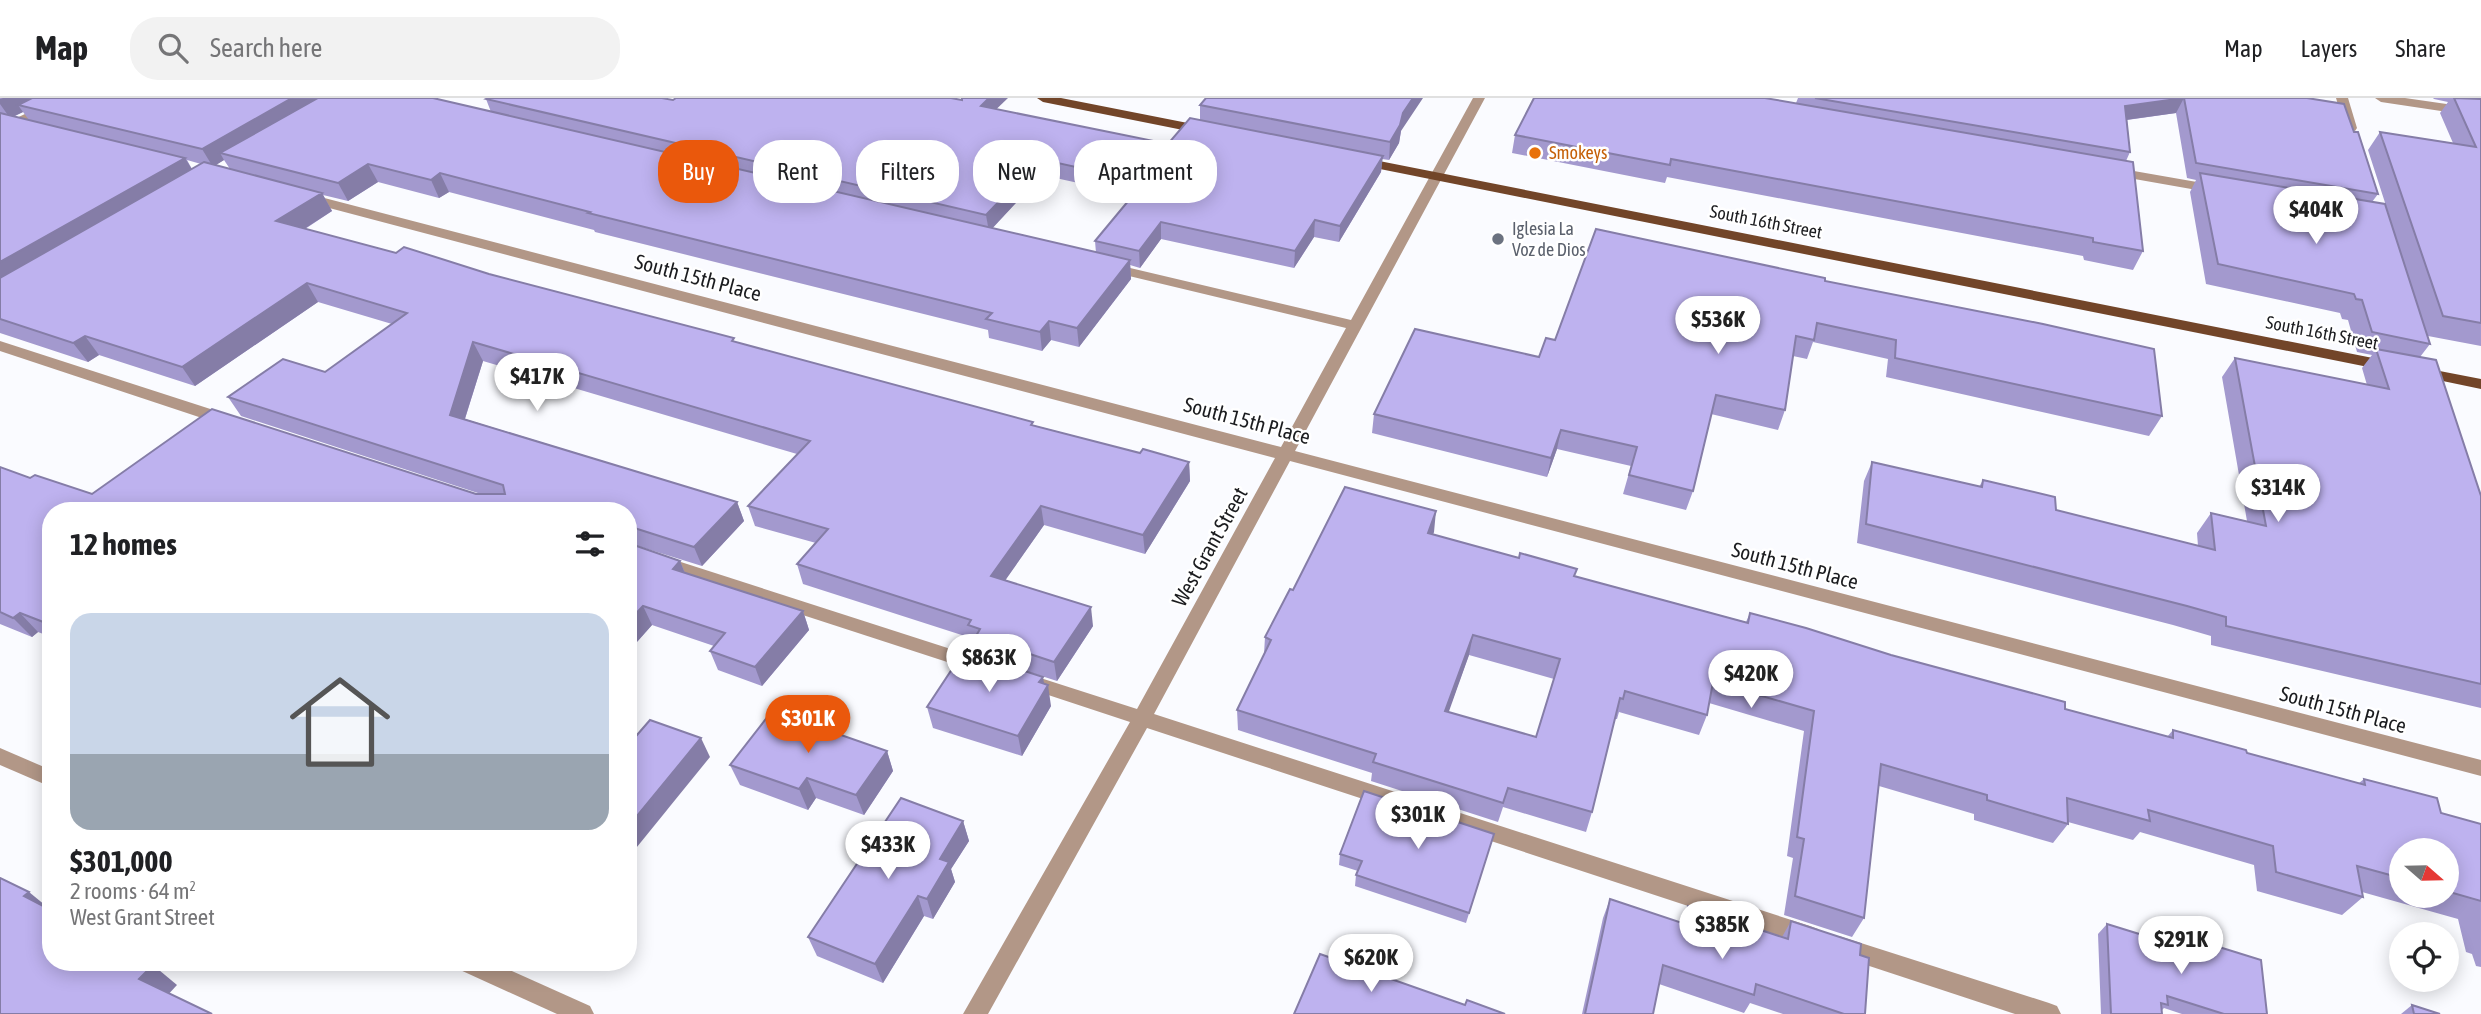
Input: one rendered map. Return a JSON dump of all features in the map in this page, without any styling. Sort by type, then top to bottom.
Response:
[{"type":"main road","points":[[1043,98],[1218,133]]},
{"type":"main road","name":"South 16th Street","points":[[1339,157],[2481,384]]},
{"type":"street","points":[[4,126],[67,98]]},
{"type":"street","name":"West Grant Street","points":[[975,1014],[1142,718],[1479,98]]},
{"type":"street","points":[[2342,98],[2356,144]]},
{"type":"street","points":[[2381,98],[2481,113]]},
{"type":"street","points":[[4,126],[38,131]]},
{"type":"street","points":[[2091,167],[2228,191]]},
{"type":"street","name":"South 15th Place","points":[[293,194],[2481,768]]},
{"type":"street","points":[[1089,262],[1356,326]]},
{"type":"street","points":[[0,346],[246,426]]},
{"type":"street","points":[[2422,353],[2437,395]]},
{"type":"street","points":[[637,554],[2049,1014]]},
{"type":"street","points":[[0,756],[42,775]]},
{"type":"street","points":[[486,971],[582,1014]]},
{"type":"building","points":[[32,98],[292,98],[202,149],[18,105]]},
{"type":"building","points":[[318,98],[433,98],[658,150],[658,203],[739,203],[739,169],[753,172],[753,203],[842,203],[842,193],[856,196],[856,203],[885,203],[1130,260],[1077,328],[1049,321],[1040,332],[986,319],[992,313],[588,213],[590,212],[440,173],[431,180],[368,164],[338,183],[220,153]]},
{"type":"building","points":[[989,98],[981,106],[1148,140],[1074,140],[1074,167],[1060,163],[1060,140],[973,140],[973,203],[998,203],[986,215],[934,203],[959,203],[959,140],[856,140],[856,185],[842,182],[842,140],[753,140],[753,161],[739,158],[739,140],[663,140],[486,99]]},
{"type":"building","points":[[1206,98],[1413,98],[1390,142],[1200,105]]},
{"type":"building","points":[[1534,98],[1765,98],[2133,162],[2143,251],[2093,242],[2093,238],[1671,159],[1670,165],[1515,135]]},
{"type":"building","points":[[1815,98],[2184,98],[2125,106],[2130,152]]},
{"type":"building","points":[[2184,98],[2307,98],[2344,104],[2354,132],[2358,132],[2378,194],[2196,163]]},
{"type":"building","points":[[2454,98],[2481,99],[2481,323],[2443,316],[2380,132],[2476,147]]},
{"type":"building","points":[[0,113],[185,158],[0,262]]},
{"type":"building","points":[[1190,118],[1383,156],[1340,226],[1315,220],[1295,251],[1161,222],[1139,251],[1095,241],[1127,203],[1217,203],[1217,140],[1171,140]]},
{"type":"building","points":[[204,162],[322,193],[276,221],[396,253],[404,247],[489,274],[734,338],[732,341],[1033,422],[1031,425],[1140,453],[1143,449],[1189,462],[1143,535],[1041,506],[991,576],[1091,607],[1054,662],[976,636],[980,629],[968,625],[971,620],[797,564],[828,529],[748,506],[810,441],[473,342],[450,415],[737,502],[694,547],[637,529],[637,502],[42,502],[42,622],[20,613],[13,618],[0,612],[0,467],[30,478],[35,475],[92,494],[212,409],[476,494],[505,494],[503,485],[228,397],[283,359],[325,372],[407,313],[307,283],[182,367],[85,336],[73,343],[0,319],[0,278]]},
{"type":"building","points":[[2200,173],[2385,204],[2430,344],[2372,332],[2362,300],[2356,299],[2354,294],[2218,264]]},
{"type":"building","points":[[1596,229],[1825,278],[1825,281],[2154,349],[2162,416],[1895,358],[1896,340],[1817,323],[1814,340],[1796,336],[1785,410],[1716,395],[1693,491],[1629,475],[1637,447],[1561,430],[1551,458],[1374,414],[1415,329],[1539,357],[1546,338],[1555,340]]},
{"type":"building","points":[[2376,349],[2436,360],[2481,496],[2481,684],[2226,626],[2226,617],[1866,524],[1872,462],[1982,487],[1983,480],[2055,497],[2056,510],[2215,550],[2211,513],[2266,526],[2235,358],[2389,389]]},
{"type":"building","points":[[1345,487],[1436,511],[1428,533],[1519,558],[1520,553],[1577,569],[1574,576],[1748,623],[1750,613],[2065,702],[2065,709],[2173,738],[2173,730],[2365,785],[2364,779],[2437,798],[2441,813],[2481,824],[2481,901],[2459,895],[2459,838],[2389,838],[2389,875],[2357,866],[2363,897],[2276,872],[2273,846],[2148,810],[2150,821],[2067,798],[2068,824],[1987,800],[1987,795],[1881,764],[1864,918],[1795,896],[1804,839],[1797,837],[1814,711],[1713,682],[1707,715],[1625,691],[1623,699],[1620,698],[1592,812],[1508,788],[1503,803],[1373,762],[1376,754],[1237,710],[1271,640],[1265,637],[1290,589],[1293,590]],"holes":[[[1473,635],[1560,659],[1536,737],[1445,711]]]},
{"type":"building","points":[[637,546],[680,561],[673,569],[803,611],[755,667],[710,651],[725,633],[643,606],[637,612]]},
{"type":"building","points":[[964,651],[1043,677],[1039,682],[1048,685],[1018,736],[927,707]]},
{"type":"building","points":[[772,711],[887,751],[856,795],[807,778],[799,789],[730,765]]},
{"type":"building","points":[[650,720],[701,738],[637,816],[637,735]]},
{"type":"building","points":[[1364,791],[1494,834],[1469,913],[1356,875],[1362,861],[1340,854]]},
{"type":"building","points":[[901,798],[963,821],[940,859],[949,862],[927,899],[918,896],[875,964],[808,937]]},
{"type":"building","points":[[0,878],[29,892],[24,896],[42,905],[42,971],[147,971],[139,979],[212,1014],[0,1014]]},
{"type":"building","points":[[1610,899],[1685,924],[1688,906],[1788,939],[1791,921],[1861,944],[1860,955],[1869,958],[1865,1014],[1844,1014],[1756,984],[1754,995],[1663,965],[1653,1014],[1585,1014]]},
{"type":"building","points":[[2107,924],[2191,950],[2190,938],[2261,960],[2267,1014],[2224,1014],[2167,996],[2168,1005],[2161,1003],[2162,1014],[2111,1014]]},
{"type":"building","points":[[1320,954],[1465,1005],[1467,1000],[1505,1014],[1294,1014]]},
{"type":"building","points":[[2412,1005],[2440,1014],[2414,1014]]},
{"type":"place","name":"Smokeys","points":[[1535,153]]},
{"type":"place","name":"Iglesia La Voz de Dios","points":[[1498,239]]}]
